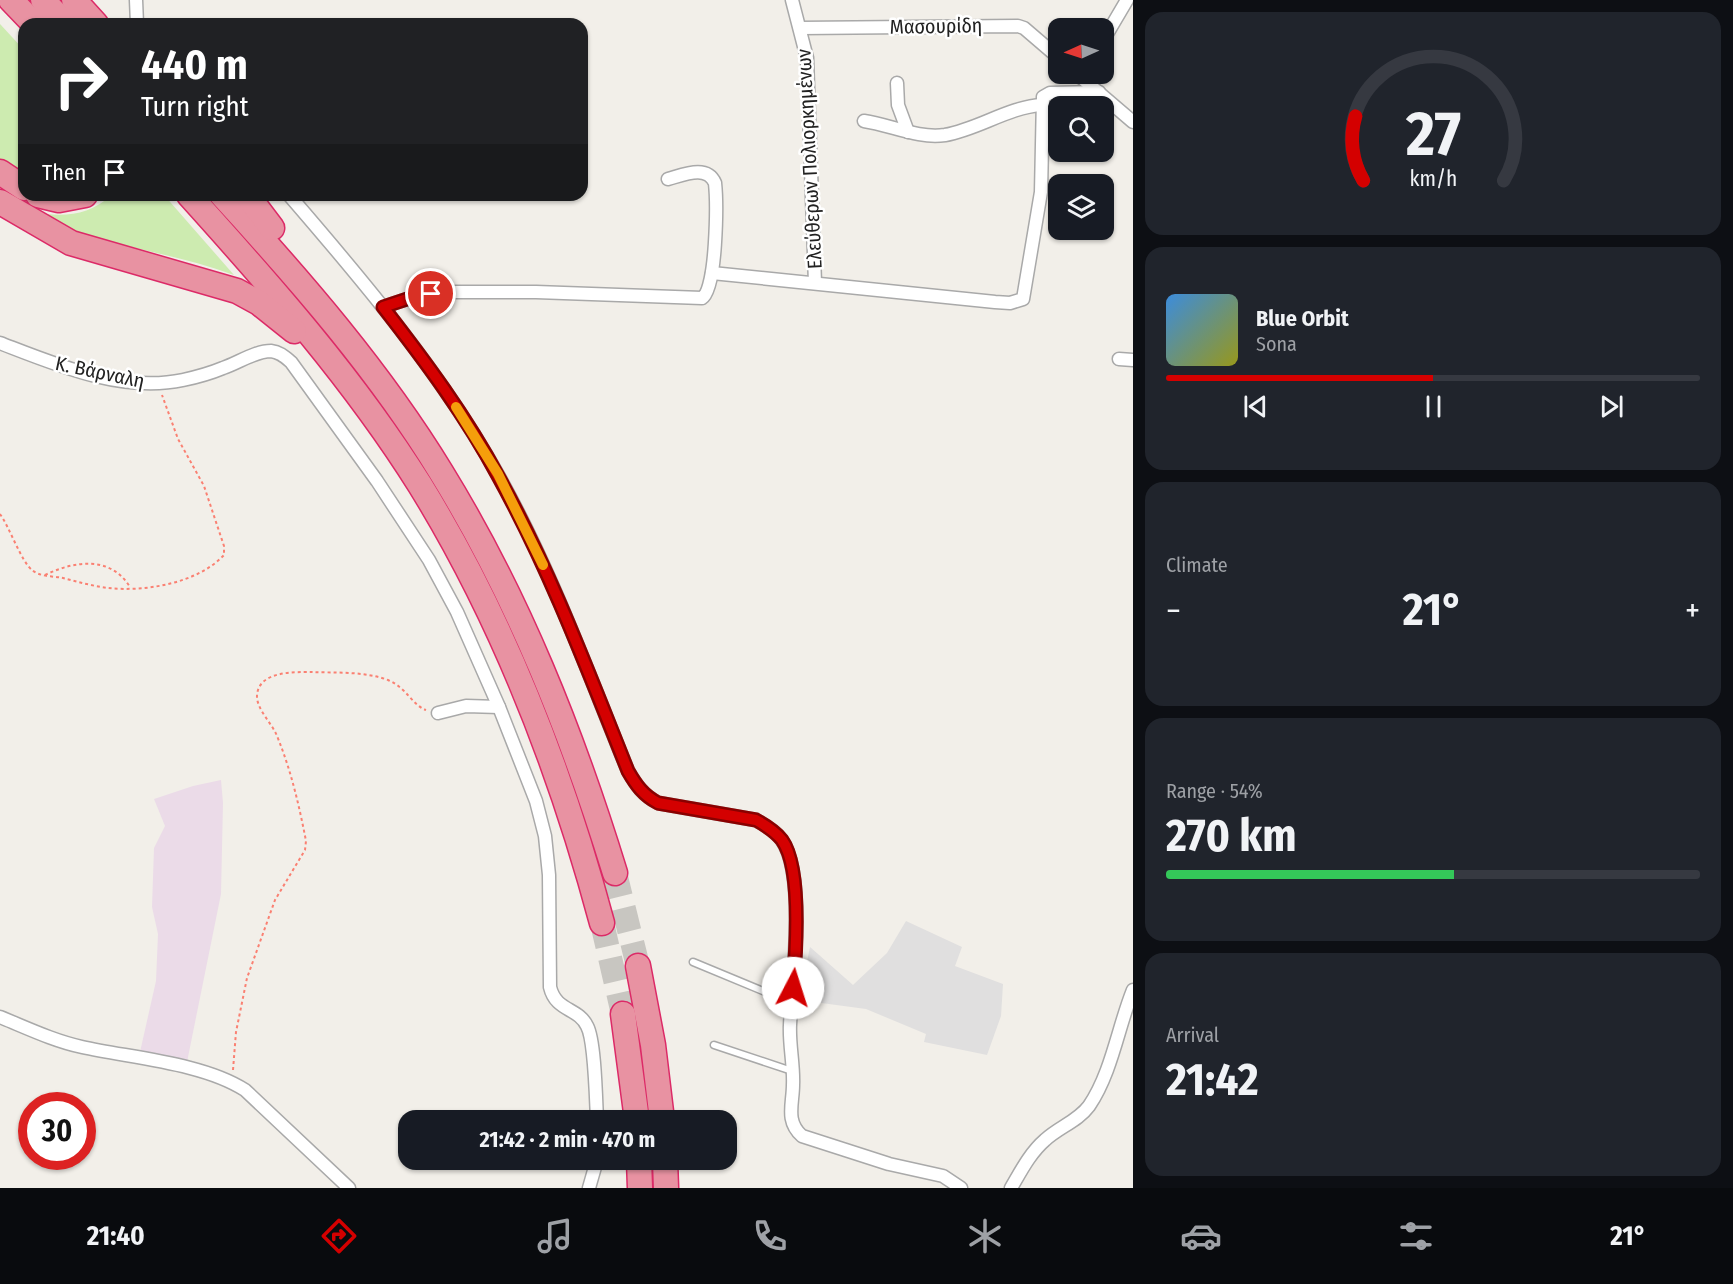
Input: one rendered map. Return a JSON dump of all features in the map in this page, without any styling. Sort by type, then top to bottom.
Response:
[{"type":"highway","points":[[11,0],[28,18]]},
{"type":"highway","points":[[43,0],[60,18]]},
{"type":"highway","points":[[74,0],[90,18]]},
{"type":"highway","points":[[0,172],[18,184]]},
{"type":"highway","points":[[194,201],[302,324],[393,444],[463,561],[520,680],[568,804],[602,923]]},
{"type":"highway","points":[[227,201],[321,307],[413,429],[441,471],[476,533],[526,632],[574,748],[615,873]]},
{"type":"highway","points":[[251,201],[329,302],[394,393],[413,429]]},
{"type":"highway","points":[[0,202],[72,243],[217,284],[259,303],[294,331],[393,444]]},
{"type":"highway","points":[[638,966],[653,1045],[661,1110]]},
{"type":"highway","points":[[623,1014],[636,1110]]},
{"type":"highway","points":[[639,1170],[640,1188]]},
{"type":"highway","points":[[665,1170],[666,1188]]},
{"type":"street","points":[[136,0],[136,18]]},
{"type":"street","name":"Ελεύθερων Πολιορκημένων","points":[[792,0],[806,48],[815,283]]},
{"type":"street","points":[[1114,22],[1127,0]]},
{"type":"street","name":"Μασουρίδη","points":[[800,28],[1018,26],[1024,28],[1048,49]]},
{"type":"street","points":[[897,83],[898,105],[908,132]]},
{"type":"street","points":[[1091,84],[1133,122]]},
{"type":"street","points":[[712,273],[995,302],[1010,303],[1023,299],[1041,192],[1043,97],[1047,94],[1099,92]]},
{"type":"street","points":[[864,121],[923,135],[948,134],[1018,109],[1042,105]]},
{"type":"street","points":[[383,307],[416,296],[446,292],[536,292],[702,298],[708,294],[712,273],[714,180],[709,174],[702,172],[668,179]]},
{"type":"street","points":[[294,201],[416,350],[468,426],[514,504],[558,598],[635,784],[645,796],[658,803],[756,820],[769,827],[781,839],[788,852],[794,888],[796,952],[789,1028],[794,1082],[791,1120],[795,1130],[802,1136],[889,1164],[943,1176],[961,1188]]},
{"type":"street","name":"Κ. Βάρναλη","points":[[0,343],[43,359],[132,383],[158,384],[203,375],[256,354],[271,351],[284,356],[291,362],[408,526],[457,612],[499,706]]},
{"type":"street","points":[[1119,359],[1133,360]]},
{"type":"street","points":[[438,713],[466,706],[499,706],[541,817],[549,875],[550,987],[556,1002],[577,1015],[589,1028],[596,1110]]},
{"type":"street","points":[[1011,1188],[1035,1150],[1047,1138],[1080,1114],[1093,1098],[1105,1073],[1133,990]]},
{"type":"street","points":[[0,1017],[79,1046],[197,1070],[230,1081],[245,1090],[349,1188]]},
{"type":"street","points":[[589,1188],[594,1170]]},
{"type":"lane","points":[[693,962],[792,1003]]},
{"type":"lane","points":[[714,1045],[792,1071]]},
{"type":"path","points":[[0,514],[32,571],[44,575],[111,588],[174,584],[189,579],[217,563],[225,555],[224,546],[204,486],[178,439],[158,384]]},
{"type":"path","points":[[44,575],[77,563],[95,563],[112,569],[124,578],[130,587]]},
{"type":"path","points":[[230,1081],[247,978],[275,900],[304,850],[306,841],[287,762],[276,733],[259,706],[257,694],[260,688],[276,674],[290,672],[361,674],[387,680],[409,693],[423,710],[438,713]]},
{"type":"shaded area","points":[[221,780],[223,803],[221,894],[187,1062],[140,1052],[156,981],[158,934],[152,907],[154,848],[165,826],[154,799],[193,786]]},
{"type":"shaded area","points":[[906,921],[962,947],[955,966],[1003,984],[1001,1016],[987,1055],[924,1042],[926,1034],[866,1009],[799,1000],[810,947],[853,985],[887,953]]},
{"type":"green space","points":[[0,24],[18,44],[18,178],[0,166]]},
{"type":"green space","points":[[169,201],[234,275],[183,259],[88,236],[32,212],[54,215],[74,214],[103,202]]},
{"type":"green space","points":[[205,201],[215,201],[315,314],[406,435],[456,514],[536,675],[611,893],[604,895],[492,598]]},
{"type":"tunnel","points":[[615,873],[638,966]]},
{"type":"tunnel","points":[[602,923],[623,1014]]},
{"type":"slow traffic","points":[[456,407],[498,474],[543,565]]},
{"type":"route","points":[[431,294],[416,296],[383,307],[454,404],[498,474],[558,598],[635,784],[645,796],[658,803],[756,820],[769,827],[781,839],[788,852],[794,888],[796,932],[793,988]]}]
